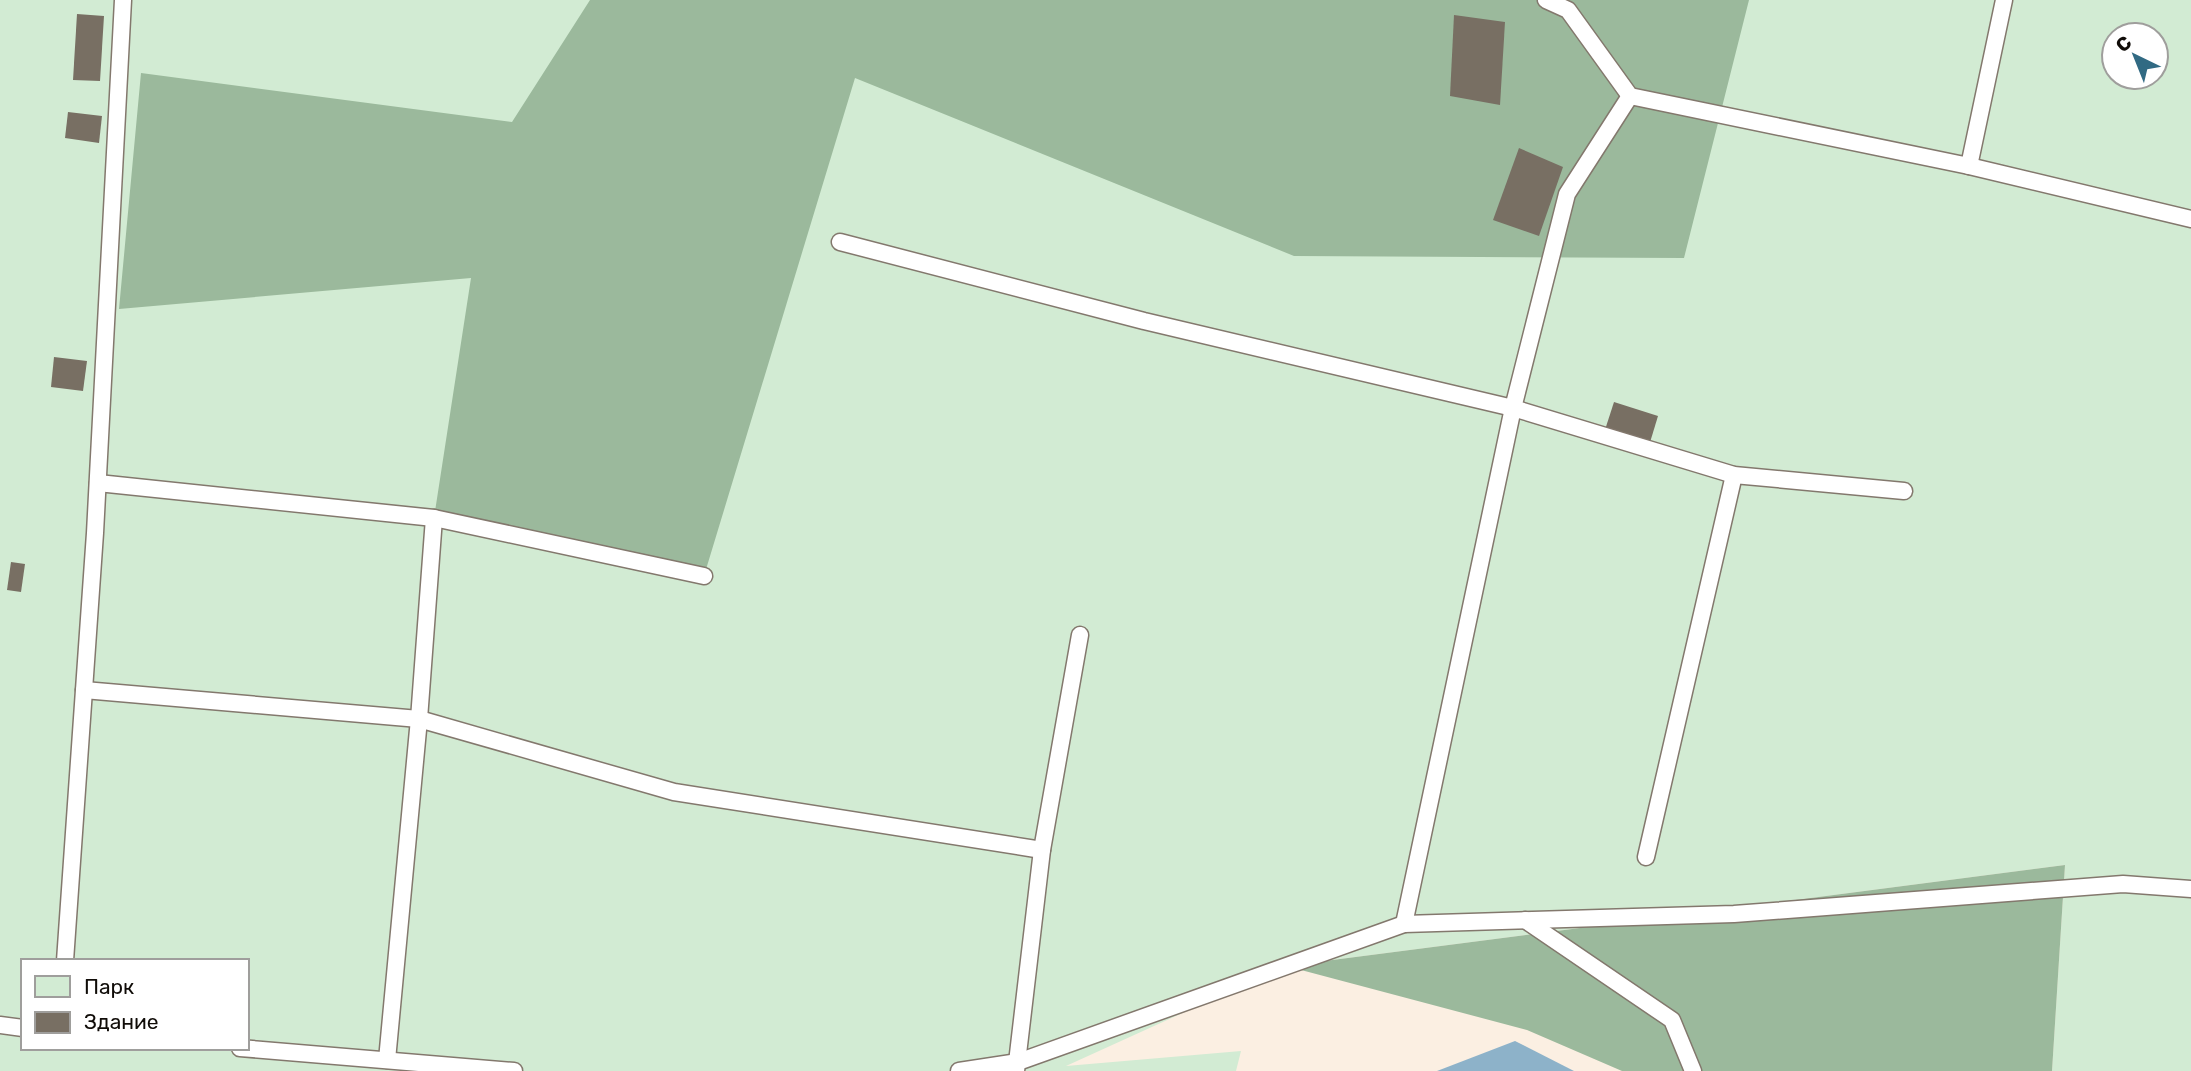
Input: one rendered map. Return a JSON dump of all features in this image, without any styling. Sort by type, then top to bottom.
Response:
[{"type":"lane","points":[[65,959],[98,483],[124,0]]},
{"type":"lane","points":[[1546,0],[1568,10],[1630,96],[1969,166],[2191,219]]},
{"type":"lane","points":[[1969,166],[2004,0]]},
{"type":"lane","points":[[1404,924],[1513,408],[1567,194],[1630,96]]},
{"type":"lane","points":[[841,242],[1144,321],[1513,408],[1734,475],[1904,491]]},
{"type":"lane","points":[[1646,857],[1734,475]]},
{"type":"lane","points":[[98,483],[434,519],[704,576]]},
{"type":"lane","points":[[387,1060],[419,719],[434,519]]},
{"type":"lane","points":[[1017,1067],[1042,850],[1080,635]]},
{"type":"lane","points":[[84,690],[419,719],[674,792],[1042,850]]},
{"type":"lane","points":[[959,1071],[1017,1067],[1404,924],[1734,914],[2123,884],[2191,889]]},
{"type":"lane","points":[[1525,920],[1672,1020],[1693,1071]]},
{"type":"lane","points":[[0,1025],[21,1028]]},
{"type":"lane","points":[[248,1049],[514,1071]]},
{"type":"green space","points":[[0,0],[2191,0],[2191,1071],[2052,1071],[2065,865],[1286,966],[1066,1066],[1241,1051],[1236,1071],[0,1071]]},
{"type":"green space","points":[[590,0],[1749,0],[1684,258],[1294,256],[855,78],[704,576],[434,518],[471,278],[119,309],[141,73],[512,122]]},
{"type":"green space","points":[[2065,865],[2052,1071],[1622,1071],[1527,1030],[1286,966]]},
{"type":"water","points":[[1515,1041],[1574,1071],[1437,1071]]},
{"type":"building","points":[[77,14],[104,16],[100,81],[73,80]]},
{"type":"building","points":[[1454,15],[1505,22],[1500,105],[1450,96]]},
{"type":"building","points":[[68,112],[102,116],[99,143],[65,138]]},
{"type":"building","points":[[1519,148],[1563,167],[1539,236],[1493,220]]},
{"type":"building","points":[[54,357],[87,361],[83,391],[51,387]]},
{"type":"building","points":[[1614,402],[1658,416],[1648,449],[1603,436]]},
{"type":"building","points":[[11,562],[25,564],[21,592],[7,590]]}]
